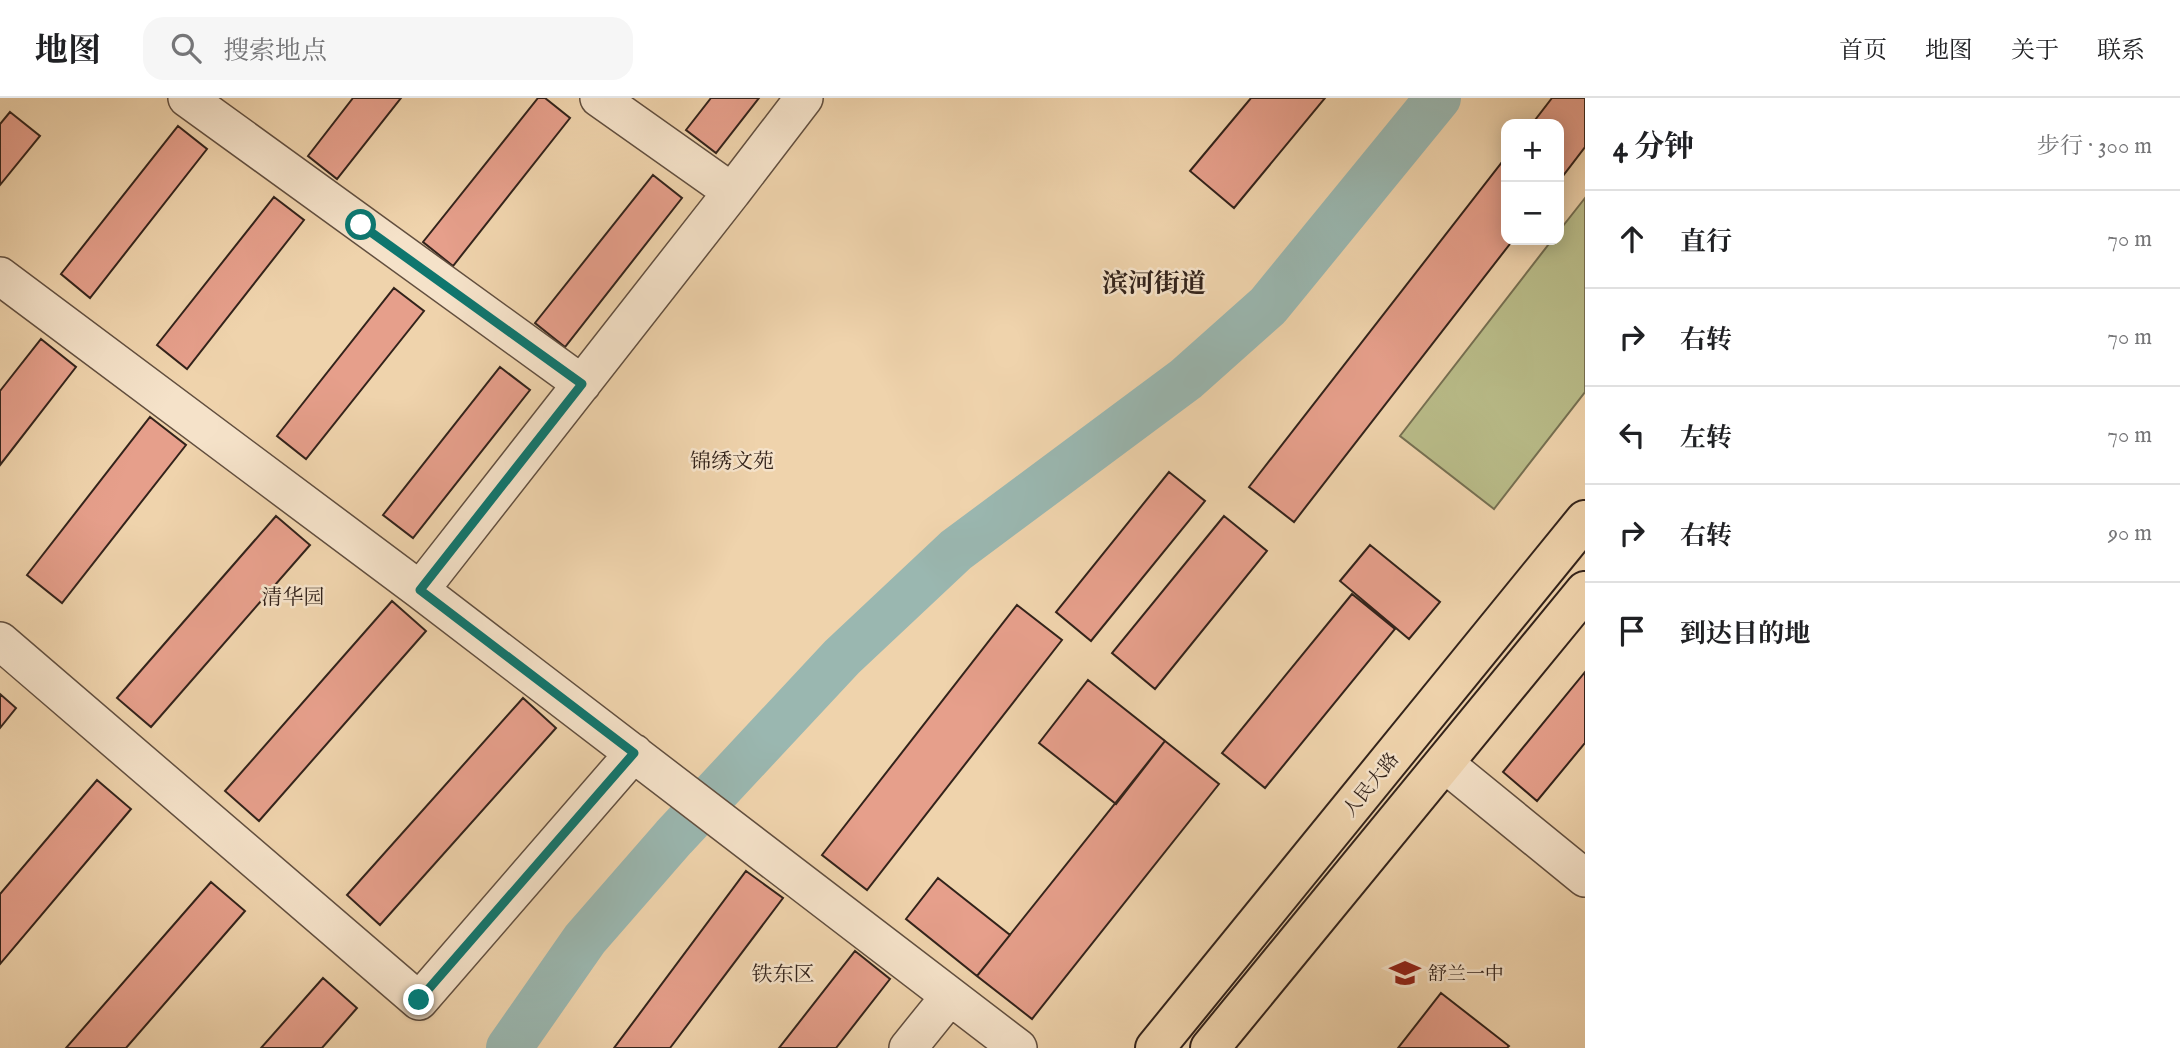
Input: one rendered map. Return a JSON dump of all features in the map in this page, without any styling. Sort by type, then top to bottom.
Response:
[{"type":"main road","name":"人民大路","points":[[1155,1048],[1585,520]]},
{"type":"main road","points":[[1210,1048],[1585,591]]},
{"type":"street","points":[[187,98],[582,384]]},
{"type":"street","points":[[599,98],[732,192]]},
{"type":"street","points":[[420,590],[804,98]]},
{"type":"street","points":[[0,276],[420,590],[1018,1048]]},
{"type":"street","points":[[0,641],[419,1000],[634,753]]},
{"type":"street","points":[[1444,762],[1585,878]]},
{"type":"street","points":[[908,1048],[950,996]]},
{"type":"green space","points":[[1585,198],[1585,392],[1494,509],[1400,436],[1548,245],[1564,245],[1564,225]]},
{"type":"building","points":[[353,98],[401,98],[337,179],[308,156]]},
{"type":"building","points":[[538,98],[545,98],[570,118],[453,266],[423,242]]},
{"type":"building","points":[[711,98],[759,98],[716,153],[686,130]]},
{"type":"building","points":[[1251,98],[1325,98],[1234,208],[1190,171]]},
{"type":"building","points":[[1552,98],[1585,98],[1585,147],[1564,174],[1564,119],[1536,119]]},
{"type":"building","points":[[10,112],[40,136],[0,185],[0,124]]},
{"type":"building","points":[[178,126],[207,149],[90,298],[61,274]]},
{"type":"building","points":[[1501,163],[1501,245],[1509,245],[1294,522],[1249,487]]},
{"type":"building","points":[[653,175],[682,198],[565,347],[535,323]]},
{"type":"building","points":[[274,197],[304,220],[187,369],[157,345]]},
{"type":"building","points":[[394,288],[424,311],[306,459],[277,436]]},
{"type":"building","points":[[41,339],[76,367],[0,465],[0,391]]},
{"type":"building","points":[[500,367],[530,390],[413,538],[383,515]]},
{"type":"building","points":[[150,417],[186,445],[62,603],[27,575]]},
{"type":"building","points":[[1169,472],[1205,501],[1091,641],[1056,612]]},
{"type":"building","points":[[276,516],[310,545],[151,727],[117,698]]},
{"type":"building","points":[[1224,516],[1267,551],[1155,689],[1112,653]]},
{"type":"building","points":[[1370,545],[1440,602],[1409,639],[1340,581]]},
{"type":"building","points":[[1352,594],[1395,629],[1265,788],[1222,753]]},
{"type":"building","points":[[392,601],[426,631],[259,821],[225,791]]},
{"type":"building","points":[[1017,605],[1062,640],[867,890],[822,855]]},
{"type":"building","points":[[1585,672],[1585,743],[1537,801],[1503,772]]},
{"type":"building","points":[[1088,680],[1165,741],[1116,804],[1039,743]]},
{"type":"building","points":[[0,694],[16,708],[0,728]]},
{"type":"building","points":[[523,698],[556,728],[380,925],[347,895]]},
{"type":"building","points":[[1165,741],[1219,784],[1032,1019],[977,976]]},
{"type":"building","points":[[97,780],[131,809],[0,964],[0,894]]},
{"type":"building","points":[[746,871],[783,898],[670,1048],[614,1048]]},
{"type":"building","points":[[938,878],[1010,935],[977,976],[906,919]]},
{"type":"building","points":[[211,882],[245,911],[126,1048],[66,1048]]},
{"type":"building","points":[[855,951],[890,979],[836,1048],[779,1048]]},
{"type":"building","points":[[323,978],[357,1008],[322,1048],[261,1048]]},
{"type":"building","points":[[1441,993],[1509,1046],[1398,1048]]},
{"type":"waterway","points":[[509,1048],[585,939],[674,837],[842,657],[956,550],[1186,379],[1268,306],[1438,98]]},
{"type":"place","name":"舒兰一中","points":[[1405,973]]},
{"type":"district","name":"滨河街道","points":[[1154,283]]},
{"type":"district","name":"锦绣文苑","points":[[732,461]]},
{"type":"district","name":"清华园","points":[[293,597]]},
{"type":"district","name":"铁东区","points":[[783,974]]},
{"type":"route","points":[[361,225],[582,384],[420,590],[634,753],[419,1000]]}]
